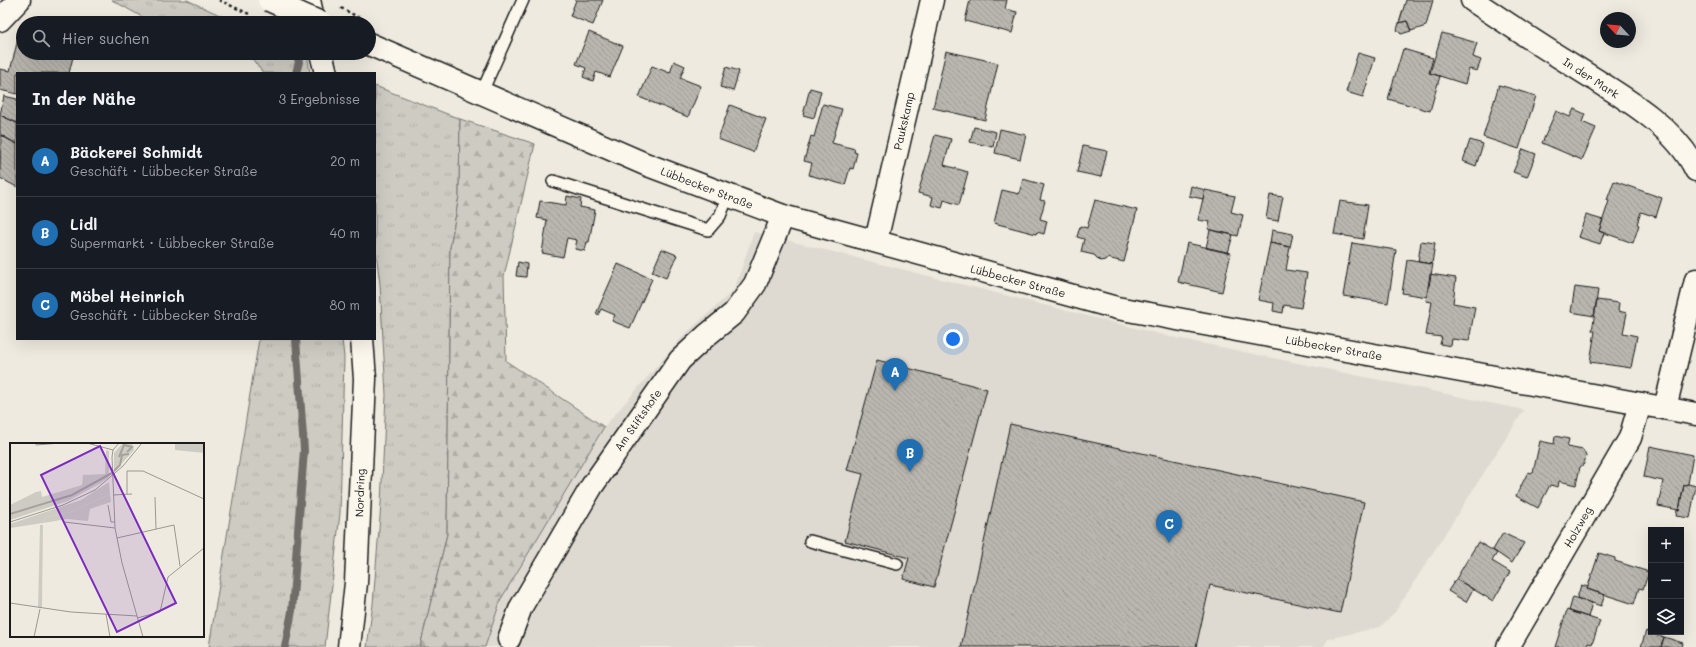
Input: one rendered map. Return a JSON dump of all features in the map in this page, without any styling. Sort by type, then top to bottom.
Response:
[{"type":"street","points":[[0,20],[19,0]]},
{"type":"street","points":[[268,0],[304,16]]},
{"type":"street","points":[[309,0],[312,16]]},
{"type":"street","name":"Paukskamp","points":[[876,241],[932,0]]},
{"type":"street","name":"In der Mark","points":[[1472,0],[1640,109],[1669,134],[1692,160],[1696,170]]},
{"type":"street","name":"Lübbecker Straße","points":[[376,47],[645,164],[784,216],[1117,308],[1696,414]]},
{"type":"street","points":[[323,60],[326,72]]},
{"type":"street","name":"Am Stiftshofe","points":[[509,639],[522,607],[592,486],[680,360],[734,313],[755,284],[784,216]]},
{"type":"street","points":[[1665,408],[1696,280]]},
{"type":"street","name":"Nordring","points":[[349,647],[356,583],[365,379],[362,340]]},
{"type":"street","name":"Holzweg","points":[[1508,647],[1630,438],[1640,404]]},
{"type":"lane","points":[[481,94],[523,0]]},
{"type":"lane","points":[[553,181],[708,230],[720,216],[728,196]]},
{"type":"lane","points":[[810,541],[897,564]]},
{"type":"path","points":[[219,0],[255,16]]},
{"type":"path","points":[[339,7],[355,16]]},
{"type":"shaded area","points":[[754,232],[1167,336],[1524,410],[1395,612],[1380,627],[1328,639],[1323,647],[485,647],[501,599],[604,427],[684,335],[734,290]]},
{"type":"green space","points":[[112,0],[187,0],[222,16],[141,16]]},
{"type":"green space","points":[[253,60],[308,60],[310,72],[262,72]]},
{"type":"green space","points":[[376,86],[460,119],[459,196],[450,248],[447,534],[420,647],[367,647],[373,604],[381,504],[386,395],[380,284],[376,253]]},
{"type":"green space","points":[[460,119],[535,144],[504,276],[506,361],[604,427],[501,599],[485,647],[420,647],[447,534],[450,248],[459,196]]},
{"type":"green space","points":[[259,340],[342,340],[344,357],[340,513],[325,647],[209,647]]},
{"type":"building","points":[[576,0],[603,0],[593,25],[570,16]]},
{"type":"building","points":[[970,0],[1007,0],[1005,9],[1017,12],[1012,33],[965,21]]},
{"type":"building","points":[[1406,0],[1433,0],[1426,26],[1411,31],[1407,21],[1399,23]]},
{"type":"building","points":[[1407,21],[1411,31],[1401,34],[1397,30],[1399,23]]},
{"type":"building","points":[[589,32],[623,46],[610,77],[596,72],[593,81],[583,77],[586,68],[576,64]]},
{"type":"building","points":[[1442,33],[1477,43],[1473,57],[1481,60],[1477,71],[1469,69],[1465,84],[1430,73]]},
{"type":"building","points":[[16,47],[16,60],[72,60],[69,72],[16,72],[16,94],[0,90],[0,69],[10,71]]},
{"type":"building","points":[[1403,49],[1433,58],[1429,73],[1440,76],[1430,111],[1388,99]]},
{"type":"building","points":[[946,51],[998,63],[985,120],[933,108]]},
{"type":"building","points":[[1358,53],[1375,58],[1363,97],[1346,92]]},
{"type":"building","points":[[674,61],[685,66],[680,78],[701,86],[688,117],[639,97],[652,66],[670,73]]},
{"type":"building","points":[[726,67],[739,71],[733,91],[720,87]]},
{"type":"building","points":[[1499,85],[1536,96],[1519,149],[1483,137]]},
{"type":"building","points":[[810,88],[821,91],[814,118],[803,115]]},
{"type":"building","points":[[4,96],[16,99],[16,123],[0,115]]},
{"type":"building","points":[[823,104],[842,109],[832,143],[855,149],[854,152],[857,153],[853,169],[850,168],[845,185],[809,175],[812,163],[804,161],[811,136],[814,137]]},
{"type":"building","points":[[730,105],[766,119],[753,152],[718,139]]},
{"type":"building","points":[[1574,109],[1585,114],[1582,122],[1596,128],[1582,160],[1542,143],[1556,111],[1570,117]]},
{"type":"building","points":[[0,115],[16,123],[16,143],[0,135]]},
{"type":"building","points":[[974,127],[996,132],[993,147],[970,142]]},
{"type":"building","points":[[1000,129],[1026,135],[1020,159],[995,153]]},
{"type":"building","points":[[1,135],[16,143],[16,186],[0,178]]},
{"type":"building","points":[[935,135],[951,139],[944,165],[968,172],[959,205],[944,200],[942,208],[931,205],[933,197],[918,193]]},
{"type":"building","points":[[1470,140],[1483,144],[1476,166],[1463,161]]},
{"type":"building","points":[[1083,146],[1107,151],[1101,177],[1077,172]]},
{"type":"building","points":[[1523,149],[1536,154],[1527,177],[1513,172]]},
{"type":"building","points":[[1023,179],[1044,185],[1040,200],[1045,201],[1040,219],[1047,221],[1044,234],[1037,232],[1036,234],[994,223],[1002,190],[1019,194]]},
{"type":"building","points":[[1614,181],[1662,198],[1656,217],[1641,212],[1637,224],[1639,225],[1633,243],[1599,231],[1609,201],[1607,200]]},
{"type":"building","points":[[1191,186],[1205,190],[1203,199],[1189,196]]},
{"type":"building","points":[[1205,190],[1235,196],[1231,212],[1243,215],[1238,236],[1208,229],[1210,222],[1198,220]]},
{"type":"building","points":[[1270,195],[1283,197],[1278,221],[1266,219]]},
{"type":"building","points":[[567,196],[581,199],[580,207],[595,210],[589,242],[587,242],[585,251],[575,249],[577,240],[567,238],[563,257],[542,253],[547,220],[537,218],[540,201],[566,205]]},
{"type":"building","points":[[1095,200],[1137,210],[1124,262],[1107,258],[1100,261],[1094,255],[1081,252],[1084,239],[1077,237],[1080,226],[1087,228]]},
{"type":"building","points":[[1340,201],[1368,205],[1363,239],[1334,234]]},
{"type":"building","points":[[1586,215],[1603,220],[1599,231],[1604,233],[1600,244],[1578,237]]},
{"type":"building","points":[[1210,230],[1233,235],[1228,253],[1206,248]]},
{"type":"building","points":[[1272,230],[1293,234],[1290,247],[1270,243]]},
{"type":"building","points":[[1421,241],[1435,243],[1432,264],[1418,262]]},
{"type":"building","points":[[1187,243],[1231,253],[1222,292],[1178,282]]},
{"type":"building","points":[[1270,243],[1290,247],[1286,270],[1307,273],[1301,308],[1284,305],[1283,313],[1273,311],[1274,303],[1258,300]]},
{"type":"building","points":[[1352,243],[1396,250],[1388,303],[1343,296]]},
{"type":"building","points":[[662,249],[677,255],[666,278],[652,272]]},
{"type":"building","points":[[1407,260],[1433,264],[1427,297],[1402,293]]},
{"type":"building","points":[[518,262],[527,264],[526,277],[516,276]]},
{"type":"building","points":[[618,264],[652,279],[630,328],[612,321],[615,315],[601,309],[598,315],[596,314]]},
{"type":"building","points":[[1430,274],[1456,278],[1453,303],[1475,307],[1469,341],[1452,339],[1451,346],[1440,344],[1442,337],[1426,335],[1432,302],[1426,301]]},
{"type":"building","points":[[1575,287],[1598,290],[1594,316],[1571,312]]},
{"type":"building","points":[[1597,300],[1619,303],[1618,311],[1627,313],[1623,333],[1637,336],[1631,368],[1590,362],[1595,331],[1592,331]]},
{"type":"building","points":[[877,360],[987,389],[934,587],[903,579],[909,558],[845,541],[863,474],[847,470]]},
{"type":"building","points":[[1010,424],[1364,502],[1340,613],[1210,585],[1196,647],[961,647]]},
{"type":"building","points":[[1555,436],[1569,439],[1567,447],[1583,450],[1586,456],[1584,464],[1580,467],[1576,485],[1559,481],[1558,487],[1550,485],[1538,508],[1516,496],[1528,472],[1533,473],[1540,441],[1554,444]]},
{"type":"building","points":[[1650,446],[1693,455],[1688,484],[1684,485],[1679,510],[1658,506],[1663,481],[1644,477]]},
{"type":"building","points":[[1688,484],[1696,486],[1690,518],[1676,516],[1677,510],[1679,510],[1684,485]]},
{"type":"building","points":[[1503,533],[1524,543],[1512,563],[1493,550]]},
{"type":"building","points":[[1478,542],[1497,553],[1492,561],[1510,572],[1493,601],[1456,579]]},
{"type":"building","points":[[1599,553],[1615,558],[1615,561],[1648,572],[1643,589],[1639,588],[1634,604],[1587,589]]},
{"type":"building","points":[[1456,579],[1473,589],[1466,602],[1448,591]]},
{"type":"building","points":[[1581,585],[1588,587],[1587,589],[1605,595],[1601,606],[1577,598]]},
{"type":"building","points":[[1573,597],[1592,603],[1588,617],[1569,611]]},
{"type":"building","points":[[1567,610],[1600,621],[1592,644],[1588,643],[1587,647],[1555,647]]},
{"type":"building","points":[[1646,631],[1648,632],[1648,635],[1658,635],[1664,637],[1661,647],[1641,647]]},
{"type":"building","points":[[1664,637],[1683,643],[1682,647],[1661,647]]},
{"type":"waterway","points":[[296,72],[298,60]]},
{"type":"waterway","points":[[285,647],[292,611],[304,450],[296,340]]},
{"type":"place","name":"Bäckerei Schmidt","points":[[895,391]]},
{"type":"place","name":"Lidl","points":[[910,472]]},
{"type":"place","name":"Möbel Heinrich","points":[[1169,543]]}]
